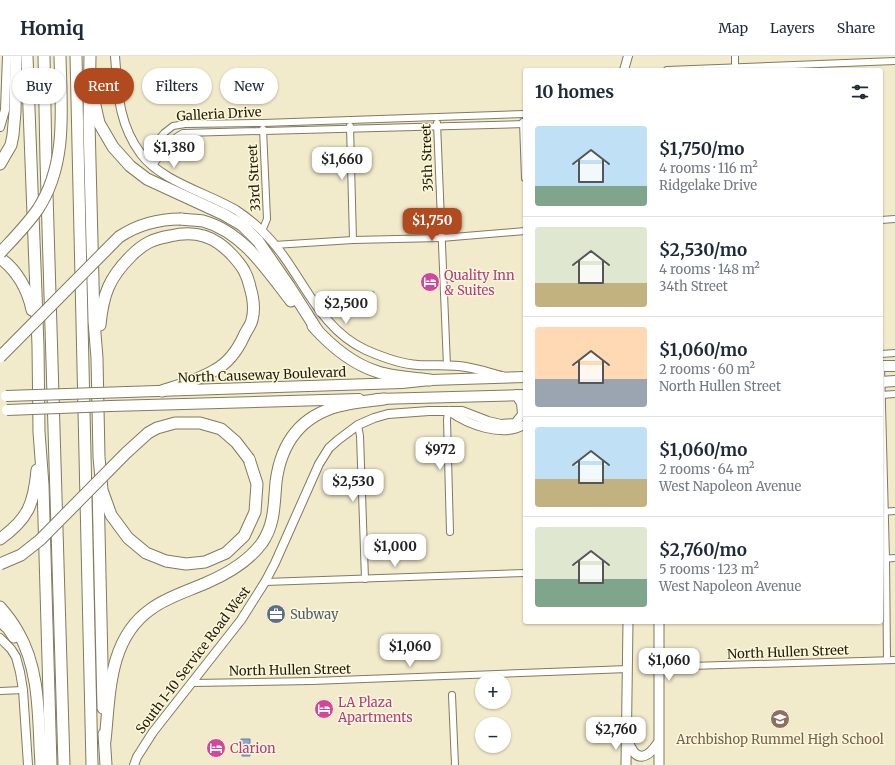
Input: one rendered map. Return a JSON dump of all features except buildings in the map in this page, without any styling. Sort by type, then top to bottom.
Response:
[{"type":"highway","points":[[16,56],[16,68]]},
{"type":"highway","points":[[27,56],[37,322],[39,432],[44,485],[51,765]]},
{"type":"highway","points":[[34,56],[38,118],[45,139]]},
{"type":"highway","points":[[44,56],[45,139],[64,765]]},
{"type":"highway","points":[[0,253],[22,229],[38,208],[51,183],[59,154],[62,122],[60,56]]},
{"type":"highway","points":[[76,56],[92,765]]},
{"type":"highway","points":[[90,56],[90,68]]},
{"type":"highway","points":[[0,153],[8,133],[14,104]]},
{"type":"highway","points":[[0,164],[11,145],[15,124],[15,104]]},
{"type":"highway","points":[[0,564],[20,555],[40,540],[126,453],[148,434],[157,428],[175,423],[194,423],[221,429],[236,442],[249,459],[257,484],[256,512],[244,536],[226,553],[205,562],[186,564],[166,562],[146,553],[128,538],[111,515],[102,490],[100,457],[98,358],[94,313],[89,104]]},
{"type":"highway","points":[[95,104],[100,123],[112,147],[130,166],[147,179],[223,214],[242,225],[258,241],[317,330]]},
{"type":"highway","points":[[0,357],[119,237],[126,232],[146,224],[169,219],[181,219],[202,221],[222,229],[240,240],[270,274],[300,313],[328,342],[344,354],[378,372],[430,380]]},
{"type":"highway","points":[[98,358],[102,308],[110,281],[122,265],[139,248],[154,239],[183,233],[201,235],[209,238],[224,246],[243,267],[248,278],[253,298],[252,320],[235,352],[216,370],[191,382],[162,391]]},
{"type":"highway","points":[[0,258],[8,264],[26,291],[37,322]]},
{"type":"highway","points":[[883,366],[895,366]]},
{"type":"highway","name":"North Causeway Boulevard","points":[[0,396],[402,383],[430,380],[523,377]]},
{"type":"highway","points":[[883,382],[895,381]]},
{"type":"highway","points":[[517,395],[522,403],[523,410]]},
{"type":"highway","name":"North Causeway Boulevard","points":[[0,410],[517,395]]},
{"type":"highway","points":[[105,741],[112,671],[118,651],[133,625],[146,612],[161,602],[234,569],[262,543],[273,520],[276,480],[280,460],[285,446],[294,434],[310,420],[326,410],[340,406],[384,399]]},
{"type":"highway","points":[[0,539],[15,528],[27,512],[35,490],[39,432]]},
{"type":"highway","points":[[100,457],[98,503],[102,699],[106,765]]},
{"type":"highway","points":[[0,607],[19,633],[29,657],[36,695],[41,765]]},
{"type":"highway","points":[[0,621],[8,628],[29,657]]},
{"type":"main road","points":[[626,765],[628,624]]},
{"type":"main road","points":[[659,624],[659,765]]},
{"type":"main road","points":[[626,736],[634,753],[638,756],[645,756],[649,754],[658,743]]},
{"type":"street","points":[[0,126],[5,110],[3,93],[7,56]]},
{"type":"street","points":[[115,56],[123,120],[130,139],[142,156],[168,177],[237,211],[262,231],[289,262],[324,318],[337,331],[365,349],[397,362],[416,365],[465,366],[510,378]]},
{"type":"street","points":[[625,68],[628,56]]},
{"type":"street","points":[[735,56],[735,68]]},
{"type":"street","points":[[753,68],[895,60]]},
{"type":"street","name":"Galleria Drive","points":[[142,156],[164,133],[173,126],[185,124],[263,123],[523,114]]},
{"type":"street","name":"35th Street","points":[[436,117],[447,366]]},
{"type":"street","points":[[349,120],[353,240]]},
{"type":"street","name":"33rd Street","points":[[262,231],[267,219],[263,123]]},
{"type":"street","name":"Galleria Drive","points":[[153,166],[165,147],[183,133],[523,124]]},
{"type":"street","points":[[883,220],[895,219]]},
{"type":"street","points":[[274,245],[353,240],[441,238],[523,231]]},
{"type":"street","points":[[883,354],[895,353]]},
{"type":"street","points":[[883,395],[895,394]]},
{"type":"street","name":"South I-10 Service Road West","points":[[134,765],[153,732],[240,620],[265,582],[319,464],[329,448],[358,425],[388,414],[428,411],[462,411],[488,422],[500,424],[515,423],[523,417]]},
{"type":"street","points":[[448,411],[450,532]]},
{"type":"street","points":[[358,425],[360,436],[365,579]]},
{"type":"street","points":[[887,660],[883,559],[883,512],[895,511]]},
{"type":"street","points":[[883,559],[895,558]]},
{"type":"street","points":[[265,582],[523,573]]},
{"type":"street","points":[[0,638],[16,656],[20,672],[23,690],[28,765]]},
{"type":"street","name":"North Hullen Street","points":[[658,667],[895,660]]},
{"type":"street","name":"North Hullen Street","points":[[192,683],[312,681],[628,669]]},
{"type":"street","points":[[0,691],[23,690]]},
{"type":"street","points":[[452,695],[455,765]]},
{"type":"water","points":[[367,292],[374,292],[374,304],[368,304]]},
{"type":"water","points":[[241,739],[250,739],[250,756],[242,756]]},
{"type":"place","name":"Quality Inn & Suites","points":[[430,282]]},
{"type":"place","name":"Subway","points":[[276,614]]},
{"type":"place","name":"LA Plaza Apartments","points":[[324,709]]},
{"type":"place","name":"Archbishop Rummel High School","points":[[780,719]]},
{"type":"place","name":"Clarion","points":[[216,748]]}]
